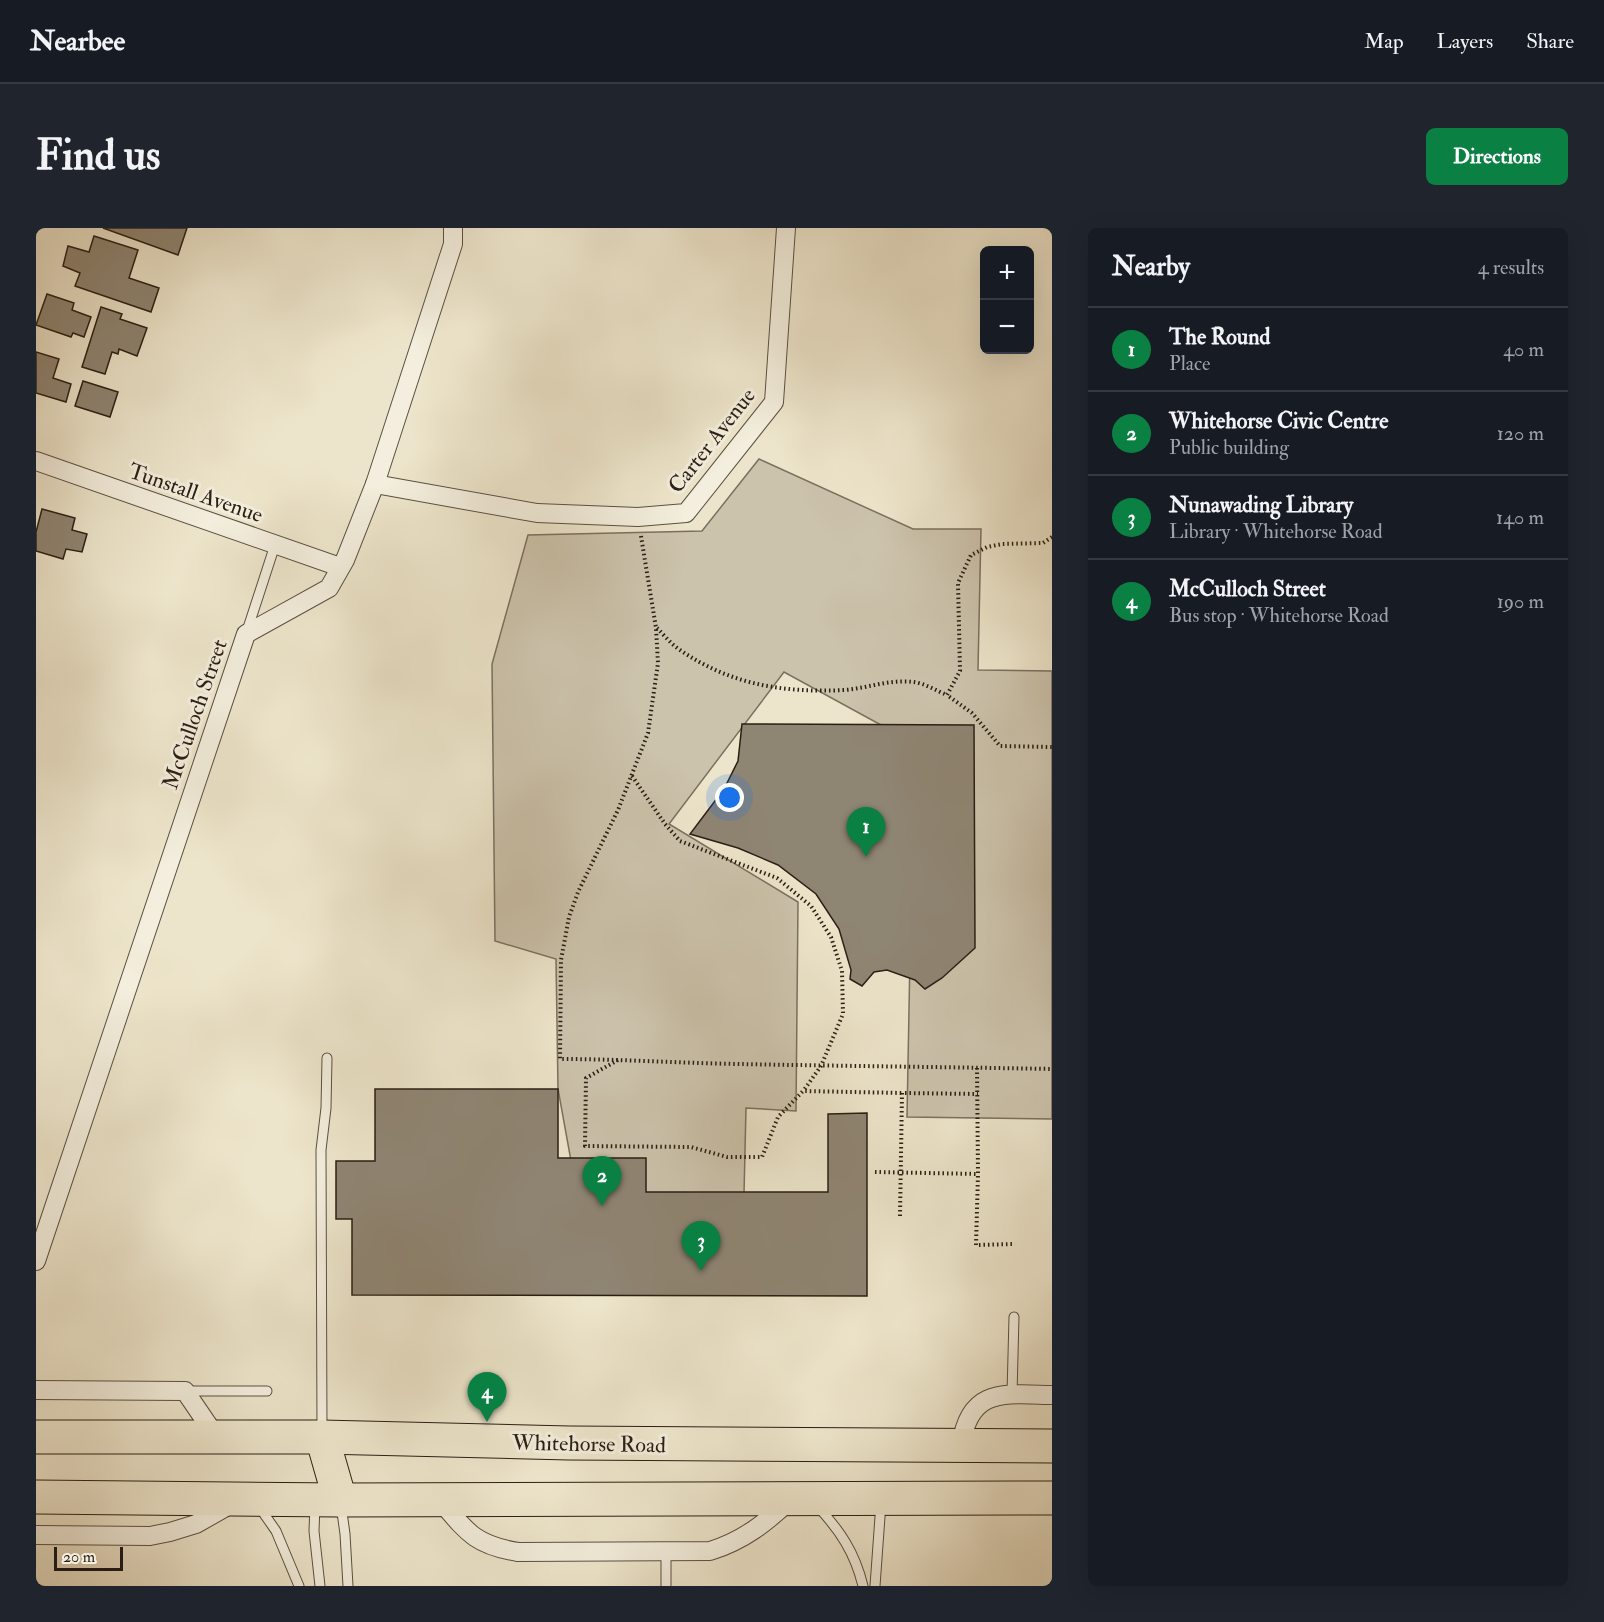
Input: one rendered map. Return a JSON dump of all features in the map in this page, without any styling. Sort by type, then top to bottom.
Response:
[{"type":"highway","name":"Whitehorse Road","points":[[36,1437],[322,1437],[569,1443],[1052,1446]]},
{"type":"highway","points":[[322,1437],[328,1499]]},
{"type":"highway","points":[[881,1445],[881,1497]]},
{"type":"highway","points":[[961,1446],[968,1498]]},
{"type":"highway","points":[[36,1497],[1052,1498]]},
{"type":"street","name":"McCulloch Street","points":[[36,1261],[246,634],[330,588],[345,560],[375,484],[453,244],[453,228]]},
{"type":"street","name":"Carter Avenue","points":[[375,484],[537,513],[638,517],[686,513],[774,402],[786,228]]},
{"type":"street","name":"Tunstall Avenue","points":[[36,461],[340,567]]},
{"type":"street","points":[[36,1390],[185,1392],[217,1438]]},
{"type":"street","points":[[961,1446],[970,1412],[990,1399],[1012,1394],[1052,1395]]},
{"type":"street","points":[[439,1499],[468,1534],[483,1544],[500,1549],[518,1552],[666,1552],[710,1551],[728,1545],[801,1497]]},
{"type":"street","points":[[36,1535],[150,1536],[196,1524],[247,1499]]},
{"type":"lane","points":[[246,634],[275,545]]},
{"type":"lane","points":[[322,1437],[321,1150],[326,1108],[327,1058]]},
{"type":"lane","points":[[1012,1394],[1014,1317]]},
{"type":"lane","points":[[185,1392],[267,1391]]},
{"type":"lane","points":[[801,1497],[840,1532],[859,1569],[863,1586]]},
{"type":"lane","points":[[875,1586],[881,1497]]},
{"type":"lane","points":[[247,1499],[276,1531],[298,1586]]},
{"type":"lane","points":[[320,1586],[314,1531],[328,1499]]},
{"type":"lane","points":[[328,1499],[345,1534],[348,1586]]},
{"type":"lane","points":[[666,1552],[666,1586]]},
{"type":"path","points":[[638,517],[656,628],[658,663],[648,733],[618,810],[578,892],[569,917],[561,960],[560,1059],[1052,1069]]},
{"type":"path","points":[[947,695],[960,671],[958,583],[971,555],[987,547],[1002,544],[1043,543],[1052,537]]},
{"type":"path","points":[[656,628],[678,649],[722,674],[772,688],[810,690],[848,690],[888,682],[915,682],[947,695],[972,713],[1000,746],[1052,747]]},
{"type":"path","points":[[620,1059],[586,1077],[585,1146],[691,1147],[727,1157],[762,1157],[778,1117],[821,1066],[843,1014],[842,971],[831,937],[811,906],[777,878],[680,841],[665,824],[632,775]]},
{"type":"path","points":[[977,1068],[976,1245],[1015,1244]]},
{"type":"path","points":[[803,1090],[978,1094]]},
{"type":"path","points":[[900,1216],[902,1093]]},
{"type":"path","points":[[875,1172],[978,1174]]},
{"type":"shaded area","points":[[759,459],[913,529],[981,529],[978,670],[1052,671],[1052,1119],[907,1117],[914,743],[784,672],[669,824],[798,902],[796,1111],[746,1108],[744,1194],[577,1194],[558,1089],[556,959],[495,941],[492,664],[528,535],[702,531]]},
{"type":"building","points":[[103,228],[187,228],[178,255]]},
{"type":"building","points":[[94,236],[138,250],[129,278],[159,288],[151,312],[75,286],[80,273],[63,266],[68,246],[89,252]]},
{"type":"building","points":[[47,294],[74,303],[72,310],[91,317],[84,337],[73,333],[71,337],[36,325]]},
{"type":"building","points":[[101,307],[122,314],[120,319],[147,328],[137,356],[119,349],[118,354],[112,352],[105,374],[82,367]]},
{"type":"building","points":[[36,352],[59,359],[53,378],[71,384],[66,402],[36,393]]},
{"type":"building","points":[[83,381],[118,392],[110,417],[75,406]]},
{"type":"building","points":[[42,509],[75,518],[72,530],[87,534],[82,552],[66,549],[63,559],[36,551],[36,532]]},
{"type":"building","points":[[742,724],[974,725],[975,948],[942,978],[925,989],[915,980],[887,970],[874,972],[862,986],[850,979],[851,970],[839,929],[816,894],[778,865],[738,848],[690,834],[724,789],[738,761]]},
{"type":"building","points":[[375,1089],[558,1089],[558,1158],[646,1158],[646,1192],[828,1192],[828,1114],[867,1113],[867,1296],[352,1295],[352,1219],[336,1219],[336,1161],[375,1161]]},
{"type":"place","name":"The Round","points":[[866,857]]},
{"type":"place","name":"Whitehorse Civic Centre","points":[[602,1206]]},
{"type":"place","name":"Nunawading Library","points":[[701,1271]]},
{"type":"place","name":"McCulloch Street","points":[[487,1422]]}]
